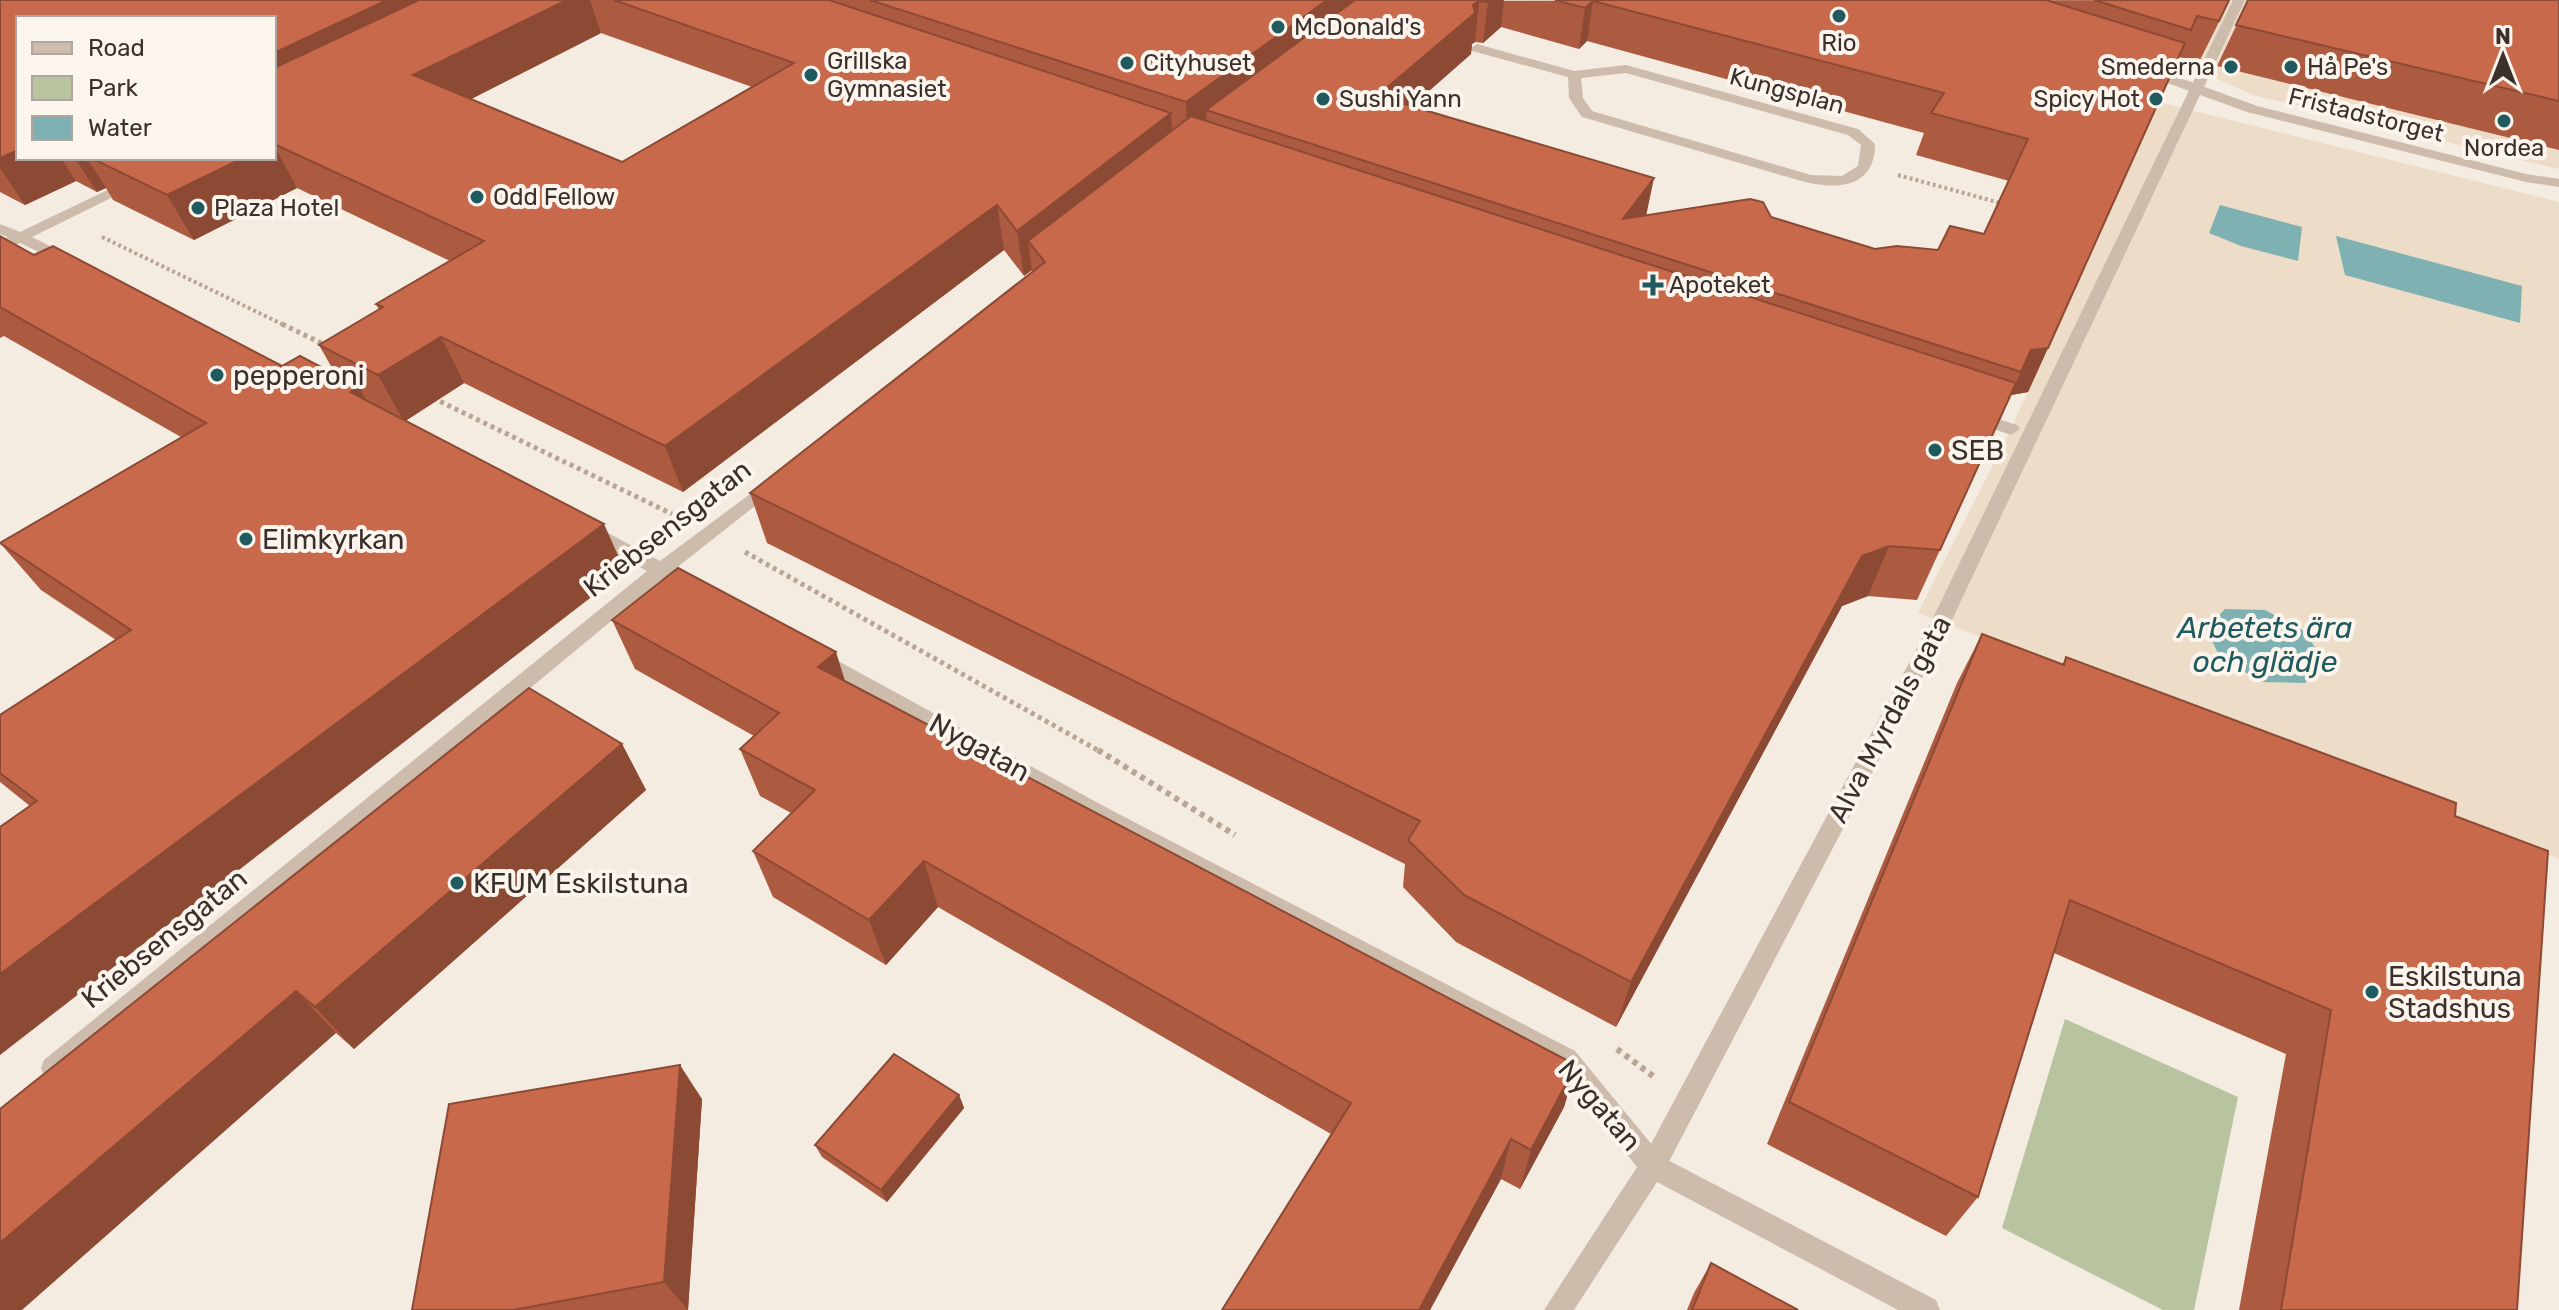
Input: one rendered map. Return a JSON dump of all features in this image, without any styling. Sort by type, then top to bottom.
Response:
[{"type":"street","name":"Alva Myrdals gata","points":[[1558,1310],[1653,1166],[1941,622],[2239,0]]},
{"type":"street","name":"Kungsplan","points":[[1477,48],[1574,75],[1626,69],[1853,132],[1868,144],[1869,158],[1864,165]]},
{"type":"street","name":"Fristadstorget","points":[[2126,64],[2252,109],[2526,178],[2559,183]]},
{"type":"street","points":[[1574,75],[1576,98],[1587,114],[1810,179],[1837,183],[1857,176],[1864,165]]},
{"type":"street","points":[[6,238],[181,160]]},
{"type":"street","points":[[6,238],[85,268]]},
{"type":"street","points":[[1951,409],[2011,429]]},
{"type":"street","name":"Kriebsensgatan","points":[[37,1081],[661,570],[793,467]]},
{"type":"street","points":[[568,521],[716,601]]},
{"type":"street","name":"Nygatan","points":[[799,647],[1103,816],[1566,1059],[1653,1166],[1926,1310]]},
{"type":"path","points":[[1864,165],[2012,206]]},
{"type":"path","points":[[105,227],[97,235],[339,352]]},
{"type":"path","points":[[425,394],[710,532],[1080,739],[1239,837]]},
{"type":"path","points":[[1608,1044],[1622,1051],[1685,1102]]},
{"type":"green space","points":[[2065,1019],[2238,1097],[2194,1310],[2163,1310],[2002,1228]]},
{"type":"shaded area","points":[[2215,0],[2316,0],[2559,150],[2559,169],[2253,95],[2140,43]]},
{"type":"shaded area","points":[[2158,102],[2559,202],[2559,859],[1918,613],[2011,429]]},
{"type":"water","points":[[2220,205],[2302,227],[2298,261],[2241,246],[2209,233]]},
{"type":"water","points":[[2336,236],[2522,286],[2520,323],[2345,275]]},
{"type":"water","name":"Arbetets ära och glädje","points":[[2225,609],[2265,610],[2306,632],[2323,662],[2305,683],[2263,682],[2221,659],[2206,629]]},
{"type":"building","points":[[0,0],[387,0],[276,52],[276,16],[16,16],[16,151],[0,158]]},
{"type":"building","points":[[419,0],[567,0],[413,75],[622,162],[794,63],[614,0],[829,0],[1171,113],[1017,231],[997,205],[665,446],[441,337],[378,375],[319,345],[383,307],[376,304],[484,241],[276,145],[276,67]]},
{"type":"building","name":"Cityhuset","points":[[870,0],[1327,0],[1186,102]]},
{"type":"building","points":[[1355,0],[1490,0],[1473,5],[1475,13],[1377,96],[1654,178],[1623,219],[1750,199],[1763,202],[1771,217],[1875,249],[1897,246],[1938,250],[1950,226],[1984,234],[2028,139],[1931,113],[1944,93],[1593,1],[1585,8],[1555,0],[2046,0],[2185,43],[2048,348],[2031,350],[2021,372],[1206,110]]},
{"type":"building","points":[[2094,0],[2229,0],[2219,21],[2197,16],[2191,30]]},
{"type":"building","points":[[2248,0],[2559,0],[2559,101],[2236,25]]},
{"type":"building","points":[[1191,116],[2016,383],[1940,550],[1889,546],[1862,556],[1631,982],[1464,895],[1408,840],[1420,821],[750,493],[1045,262],[1028,241]]},
{"type":"building","points":[[95,160],[239,160],[167,195]]},
{"type":"building","points":[[0,236],[34,255],[53,246],[282,366],[300,356],[359,387],[350,392],[604,524],[0,974],[0,827],[37,801],[0,773],[0,715],[131,630],[0,543],[206,423],[0,307]]},
{"type":"building","points":[[678,568],[836,652],[818,667],[1576,1065],[1531,1150],[1511,1139],[1419,1310],[1222,1310],[1351,1103],[924,861],[869,920],[753,851],[815,790],[740,749],[779,713],[612,620]]},
{"type":"building","name":"Eskilstuna Stadshus","points":[[1982,634],[2064,665],[2066,657],[2456,803],[2455,816],[2548,851],[2517,1310],[2281,1310],[2331,1010],[2070,900],[1978,1197],[1789,1102]]},
{"type":"building","points":[[529,688],[622,744],[315,1007],[296,991],[0,1243],[0,1109]]},
{"type":"building","points":[[894,1054],[959,1095],[881,1190],[815,1145]]},
{"type":"building","points":[[680,1065],[664,1282],[513,1310],[412,1310],[449,1104]]},
{"type":"building","points":[[1711,1263],[1798,1310],[1692,1310]]},
{"type":"place","name":"Rio","points":[[1839,16]]},
{"type":"place","name":"McDonald's","points":[[1278,27]]},
{"type":"place","name":"Cityhuset","points":[[1127,63]]},
{"type":"place","name":"Smederna","points":[[2231,67]]},
{"type":"place","name":"Hå Pe's","points":[[2291,67]]},
{"type":"place","name":"Grillska Gymnasiet","points":[[811,75]]},
{"type":"place","name":"Sushi Yann","points":[[1323,99]]},
{"type":"place","name":"Spicy Hot","points":[[2156,99]]},
{"type":"place","name":"Nordea","points":[[2504,121]]},
{"type":"place","name":"Odd Fellow","points":[[477,197]]},
{"type":"place","name":"Plaza Hotel","points":[[198,208]]},
{"type":"place","name":"Apoteket","points":[[1653,285]]},
{"type":"place","name":"pepperoni","points":[[217,375]]},
{"type":"place","name":"SEB","points":[[1935,450]]},
{"type":"place","name":"Elimkyrkan","points":[[246,539]]},
{"type":"place","name":"KFUM Eskilstuna","points":[[457,883]]},
{"type":"place","name":"Eskilstuna Stadshus","points":[[2372,992]]}]
